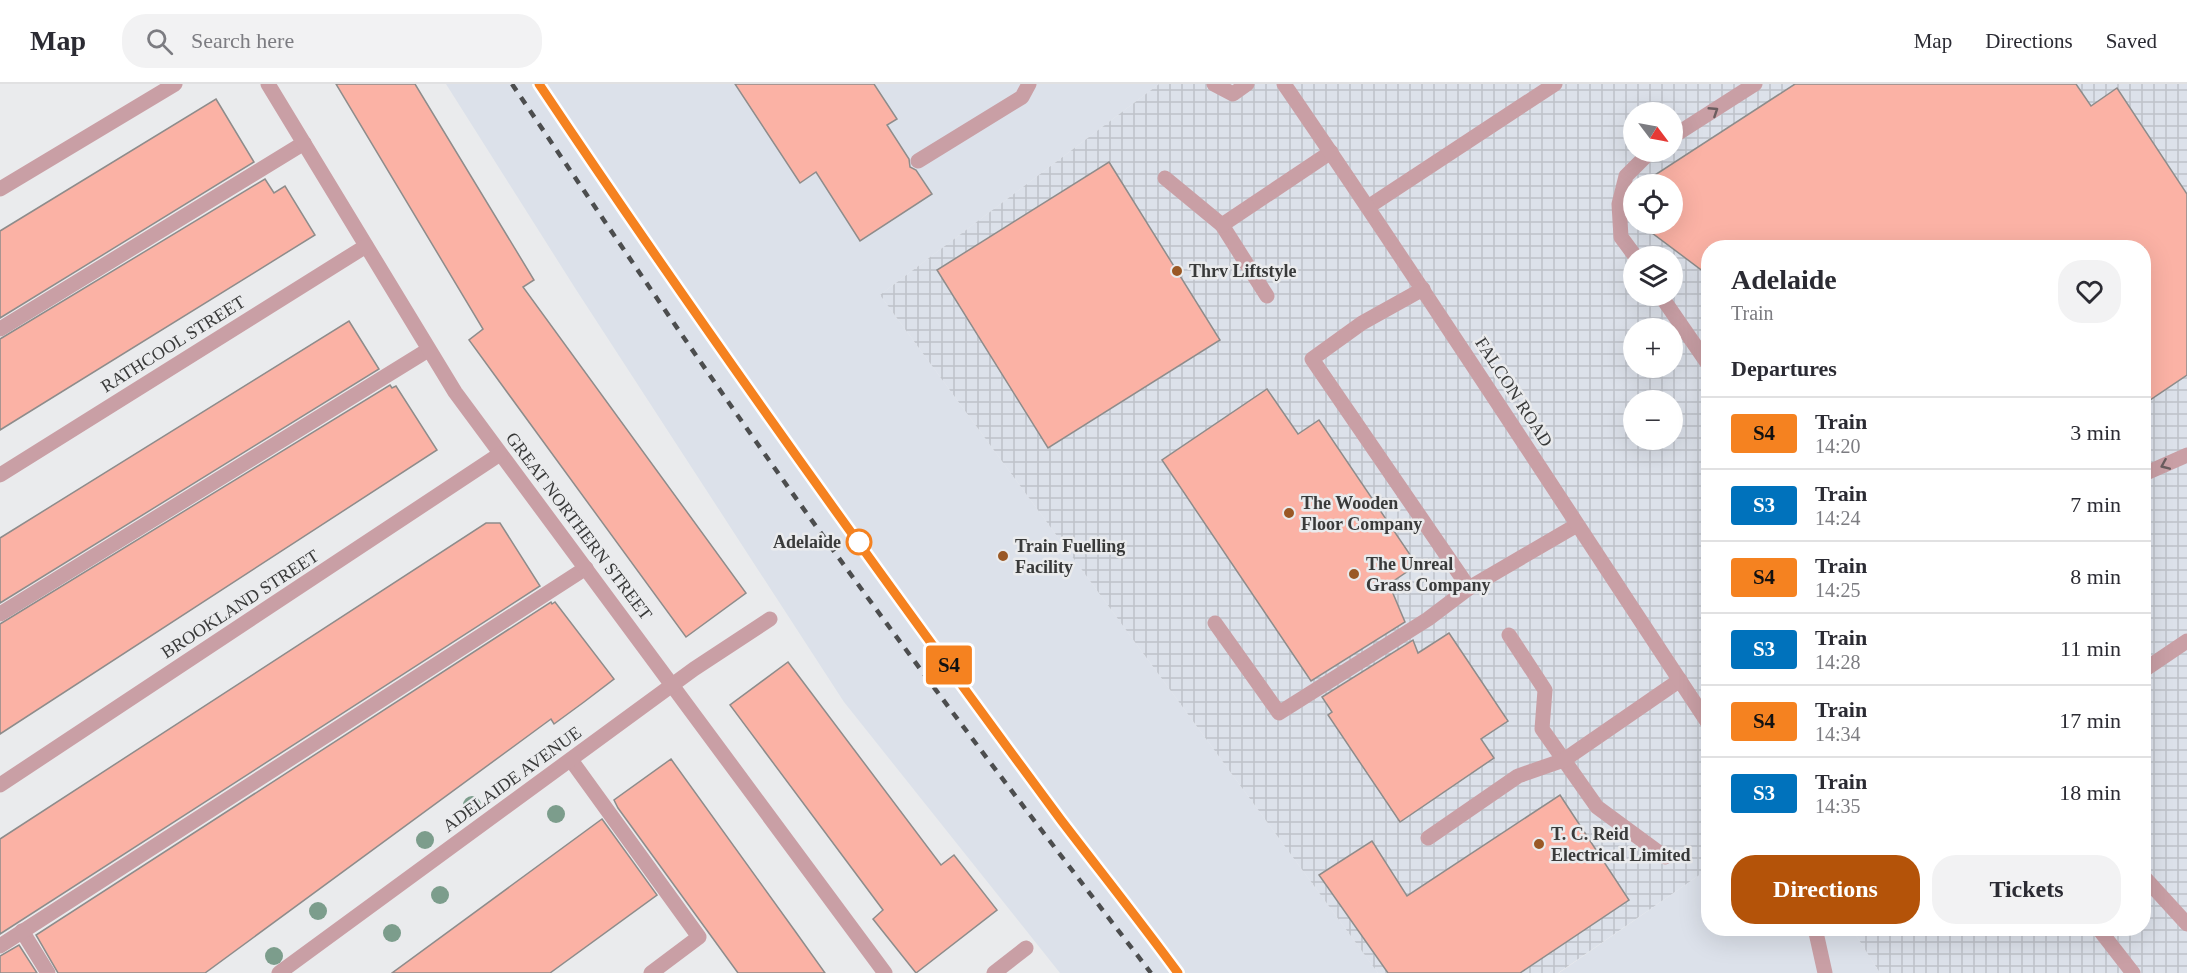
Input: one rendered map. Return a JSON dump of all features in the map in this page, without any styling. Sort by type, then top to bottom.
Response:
[{"type":"street","points":[[0,189],[175,84]]},
{"type":"street","name":"GREAT NORTHERN STREET","points":[[268,84],[455,392],[885,973]]},
{"type":"street","points":[[918,161],[1022,97],[1029,84]]},
{"type":"street","points":[[1214,84],[1233,94],[1247,84]]},
{"type":"street","name":"FALCON ROAD","points":[[1284,84],[1423,289],[1701,712]]},
{"type":"street","points":[[1368,207],[1555,84]]},
{"type":"street","points":[[1683,130],[1755,84]]},
{"type":"street","points":[[0,329],[304,143]]},
{"type":"street","points":[[1221,225],[1331,152]]},
{"type":"street","points":[[1628,246],[1621,237],[1619,204],[1626,176],[1640,162]]},
{"type":"street","points":[[1165,178],[1221,225],[1267,296]]},
{"type":"street","name":"RATHCOOL STREET","points":[[0,475],[366,246]]},
{"type":"street","points":[[1423,289],[1362,323],[1312,359],[1469,588]]},
{"type":"street","points":[[1668,306],[1701,354]]},
{"type":"street","points":[[0,614],[428,350]]},
{"type":"street","name":"BROOKLAND STREET","points":[[0,785],[500,454]]},
{"type":"street","points":[[2151,471],[2187,455]]},
{"type":"street","points":[[1215,623],[1279,713],[1428,619],[1469,588],[1577,525]]},
{"type":"street","points":[[0,946],[586,568]]},
{"type":"street","name":"ADELAIDE AVENUE","points":[[279,973],[673,685],[770,619]]},
{"type":"street","points":[[1509,635],[1545,690],[1542,729],[1597,807],[1665,857]]},
{"type":"street","points":[[2151,665],[2187,641]]},
{"type":"street","points":[[1428,838],[1518,776],[1564,760],[1680,680]]},
{"type":"street","points":[[571,760],[699,937],[651,973]]},
{"type":"street","points":[[2151,884],[2186,922]]},
{"type":"street","points":[[22,932],[48,973]]},
{"type":"street","points":[[1817,936],[1825,973]]},
{"type":"street","points":[[2104,936],[2133,973]]},
{"type":"street","points":[[994,973],[1026,948]]},
{"type":"shaded area","points":[[446,84],[1159,84],[880,295],[1378,973],[1060,973],[844,702],[575,288]]},
{"type":"shaded area","points":[[1159,84],[2187,84],[2187,973],[1880,973],[1856,936],[2151,936],[2151,240],[1701,240],[1701,874],[1558,973],[1378,973],[880,295]]},
{"type":"shaded area","points":[[1701,874],[1701,936],[1856,936],[1880,973],[1559,973]]},
{"type":"building","points":[[336,84],[415,84],[534,280],[523,287],[746,593],[686,637],[469,340],[483,329]]},
{"type":"building","points":[[735,84],[874,84],[897,119],[887,125],[909,159],[910,167],[916,170],[932,194],[860,241],[816,172],[800,183]]},
{"type":"building","points":[[1795,84],[2076,84],[2091,106],[2117,88],[2187,194],[2187,375],[2151,399],[2151,240],[1701,240],[1701,270],[1683,256],[1683,246],[1669,246],[1653,234],[1683,234],[1683,174],[1656,174],[1675,162],[1683,162],[1683,157]]},
{"type":"building","points":[[216,99],[254,162],[0,318],[0,231]]},
{"type":"building","points":[[1109,162],[1220,340],[1048,448],[937,270]]},
{"type":"building","points":[[265,179],[274,193],[285,186],[315,235],[0,430],[0,339]]},
{"type":"building","points":[[349,321],[379,369],[0,603],[0,538]]},
{"type":"building","points":[[390,385],[392,388],[396,386],[437,450],[0,734],[0,624]]},
{"type":"building","name":"The Wooden Floor Company","points":[[1267,389],[1298,434],[1319,420],[1417,565],[1389,584],[1405,622],[1311,681],[1162,460]]},
{"type":"building","points":[[486,523],[500,523],[540,586],[0,934],[0,839]]},
{"type":"building","points":[[551,602],[552,604],[555,602],[614,679],[584,702],[554,724],[551,719],[205,973],[58,973],[36,935]]},
{"type":"building","points":[[1449,633],[1508,721],[1481,739],[1494,758],[1400,822],[1328,715],[1332,712],[1322,697],[1413,640],[1418,653]]},
{"type":"building","points":[[788,662],[941,865],[954,855],[997,910],[916,973],[873,919],[883,910],[730,705]]},
{"type":"building","points":[[671,759],[825,973],[738,973],[618,808],[614,800]]},
{"type":"building","name":"T. C. Reid Electrical Limited","points":[[1560,795],[1629,900],[1520,973],[1388,973],[1319,875],[1372,841],[1407,896]]},
{"type":"building","points":[[602,819],[657,895],[550,973],[392,973]]},
{"type":"building","points":[[19,945],[37,973],[0,973],[0,956]]},
{"type":"railway","points":[[512,84],[695,354],[853,577],[1151,973]]},
{"type":"railway","points":[[539,84],[640,235],[839,515],[1062,821],[1178,973]]},
{"type":"train","name":"S4","points":[[539,84],[640,235],[839,515],[1062,821],[1178,973]]},
{"type":"place","name":"Thrv Liftstyle","points":[[1177,271]]},
{"type":"place","name":"The Wooden Floor Company","points":[[1289,513]]},
{"type":"place","name":"Adelaide","points":[[859,542]]},
{"type":"place","name":"Train Fuelling Facility","points":[[1003,556]]},
{"type":"place","name":"The Unreal Grass Company","points":[[1354,574]]},
{"type":"place","name":"T. C. Reid Electrical Limited","points":[[1539,844]]}]
